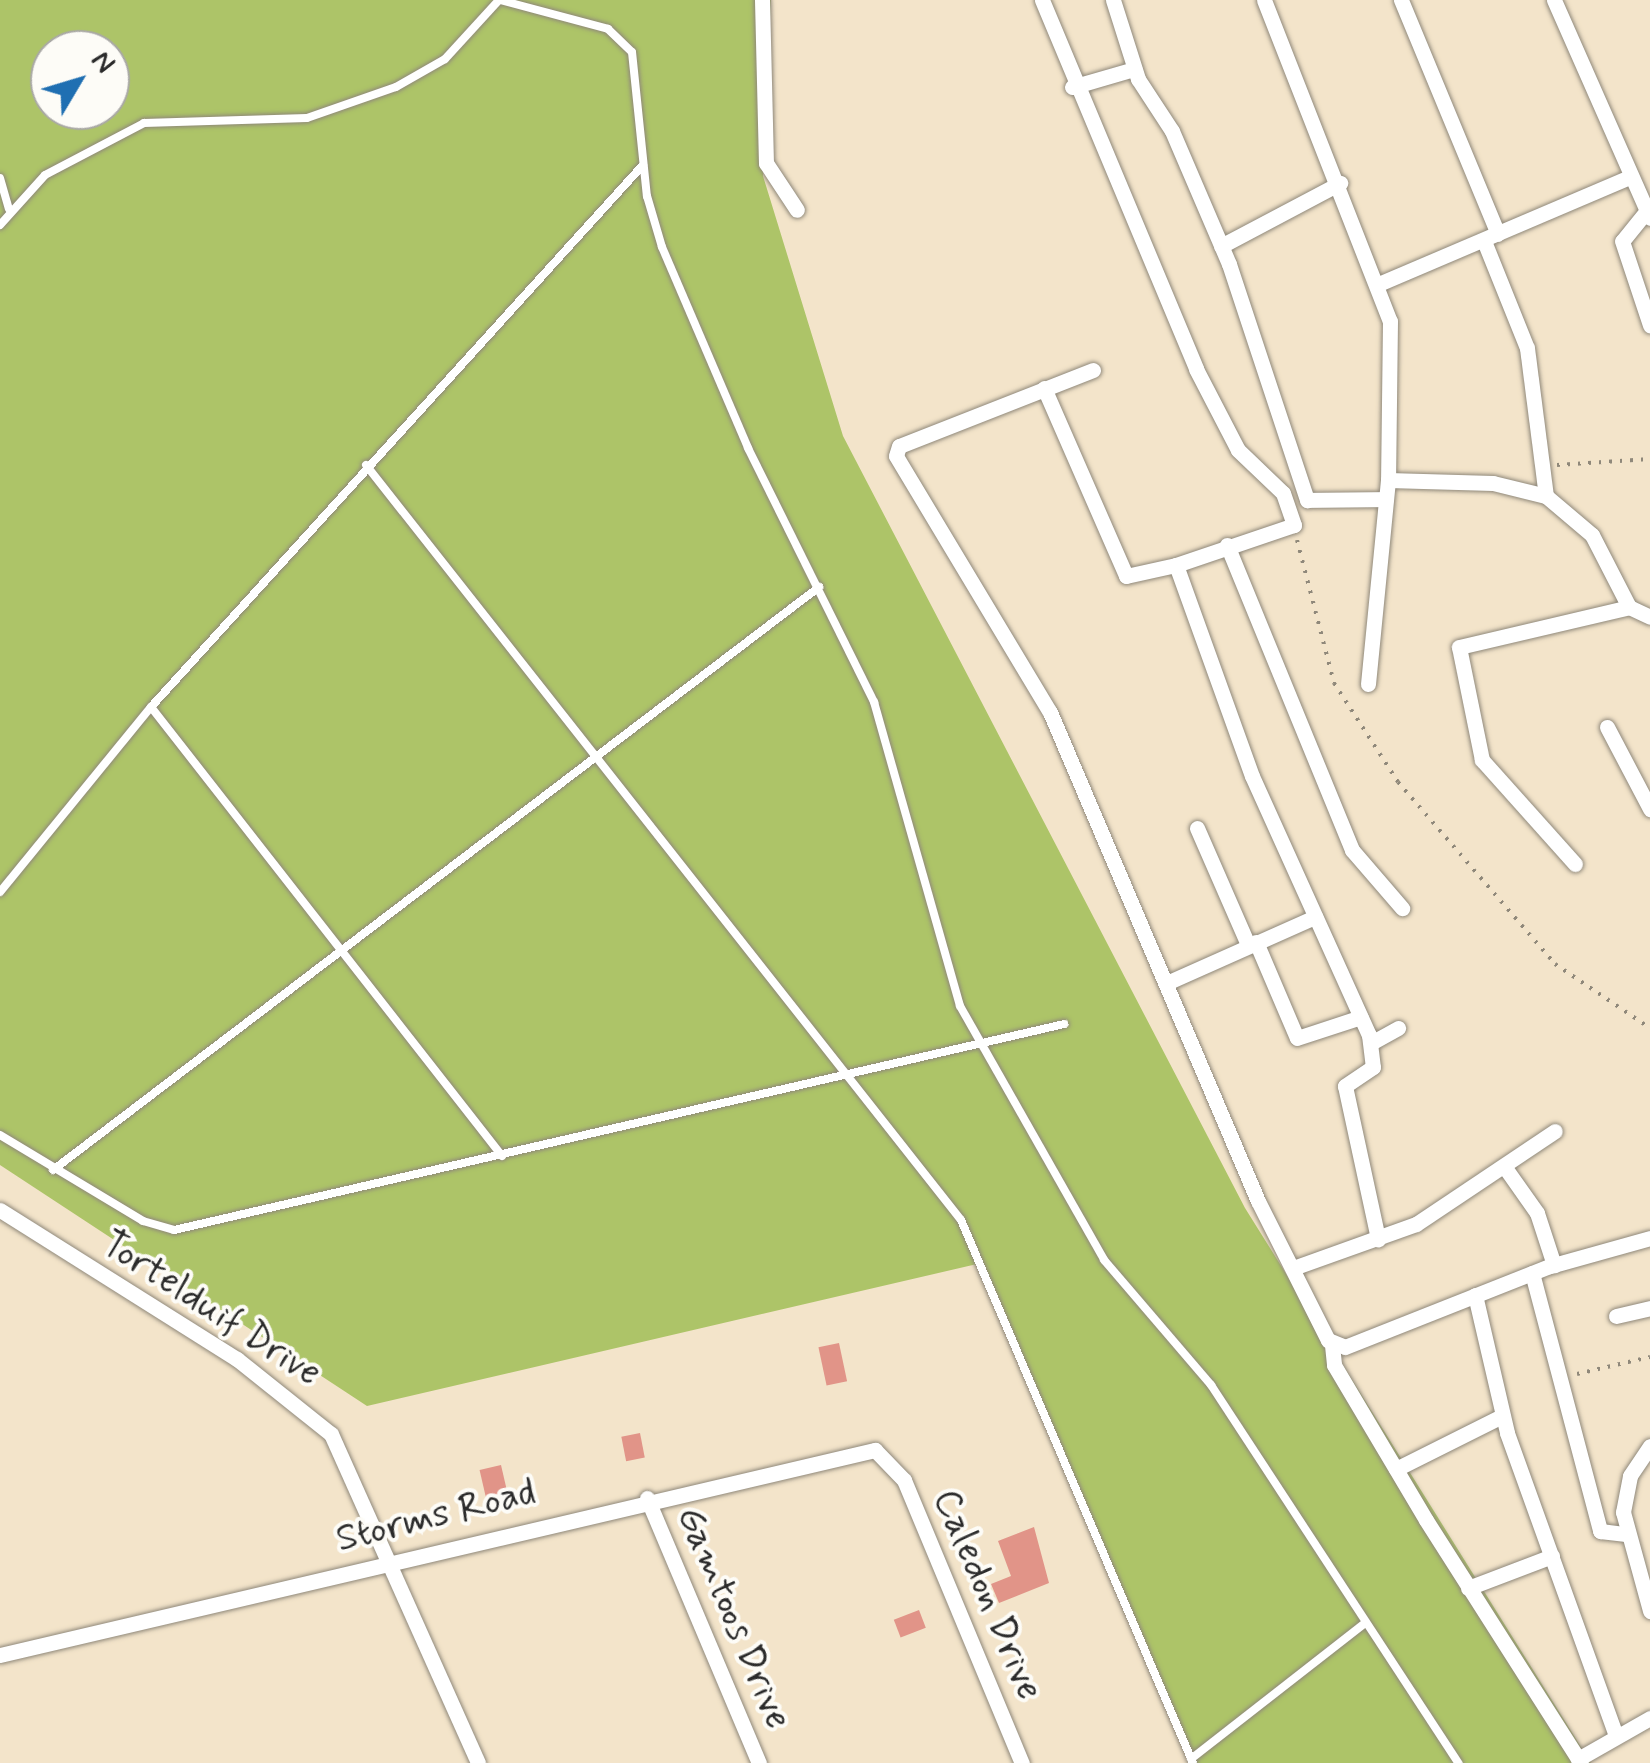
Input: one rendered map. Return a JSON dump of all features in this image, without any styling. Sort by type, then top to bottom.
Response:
[{"type":"street","points":[[762,0],[766,163],[797,210]]},
{"type":"street","points":[[1042,0],[1072,87],[1223,425],[1284,493],[1294,525],[1176,565],[1126,576],[1044,388]]},
{"type":"street","points":[[1113,0],[1134,70],[1172,132],[1221,246],[1309,502],[1386,499]]},
{"type":"street","points":[[1264,0],[1381,283],[1392,340],[1388,480],[1368,684]]},
{"type":"street","points":[[1401,0],[1491,237],[1527,348],[1547,466],[1546,496]]},
{"type":"street","points":[[1554,0],[1628,177],[1648,215],[1622,241],[1650,325]]},
{"type":"street","points":[[1072,87],[1134,70]]},
{"type":"street","points":[[1381,283],[1628,177]]},
{"type":"street","points":[[1221,246],[1340,184]]},
{"type":"street","points":[[1093,370],[899,446],[896,456],[1050,712],[1171,981],[1188,1042],[1332,1345],[1334,1366],[1468,1588],[1580,1761],[1616,1734],[1650,1718]]},
{"type":"street","points":[[1388,480],[1493,483],[1546,496],[1592,534],[1629,607],[1650,617]]},
{"type":"street","points":[[1227,545],[1352,850],[1402,908]]},
{"type":"street","points":[[1176,565],[1314,917],[1371,1042],[1373,1067],[1346,1086],[1378,1239]]},
{"type":"street","points":[[1575,864],[1488,769],[1459,647],[1629,607]]},
{"type":"street","points":[[1607,726],[1650,809]]},
{"type":"street","points":[[1197,828],[1297,1038],[1361,1017]]},
{"type":"street","points":[[1171,981],[1314,917]]},
{"type":"street","points":[[1371,1042],[1398,1028]]},
{"type":"street","points":[[1296,1267],[1378,1239],[1506,1168],[1554,1131]]},
{"type":"street","points":[[1506,1168],[1537,1212],[1554,1265]]},
{"type":"street","name":"Tortelduif Drive","points":[[0,1210],[318,1419],[354,1471],[478,1763]]},
{"type":"street","points":[[1332,1345],[1554,1265],[1650,1238]]},
{"type":"street","points":[[1532,1274],[1554,1378],[1602,1534],[1624,1534]]},
{"type":"street","points":[[1476,1296],[1502,1416],[1616,1734]]},
{"type":"street","points":[[1616,1316],[1650,1308]]},
{"type":"street","points":[[1396,1469],[1502,1416]]},
{"type":"street","points":[[1650,1446],[1630,1476],[1624,1534],[1650,1611]]},
{"type":"street","name":"Storms Road","points":[[0,1655],[842,1451],[887,1456]]},
{"type":"street","name":"Caledon Drive","points":[[887,1456],[1022,1763]]},
{"type":"street","name":"Gamtoos Drive","points":[[647,1498],[759,1763]]},
{"type":"street","points":[[1468,1588],[1552,1556]]},
{"type":"lane","points":[[0,225],[10,209],[69,159],[144,123],[294,120],[365,100],[445,59],[500,0],[621,38],[639,72],[643,164],[662,247],[874,702],[944,968],[980,1044],[1104,1260],[1188,1352],[1458,1763]]},
{"type":"lane","points":[[0,892],[151,707],[366,464],[643,164]]},
{"type":"lane","points":[[0,178],[10,209]]},
{"type":"lane","points":[[366,464],[590,756],[848,1074],[978,1252],[1192,1761],[1364,1623]]},
{"type":"lane","points":[[53,1170],[590,756],[819,587]]},
{"type":"lane","points":[[151,707],[502,1156]]},
{"type":"lane","points":[[0,1135],[53,1170],[174,1230],[1064,1024]]},
{"type":"path","points":[[1547,466],[1650,459]]},
{"type":"path","points":[[1294,525],[1334,683],[1398,782],[1555,964],[1650,1028]]},
{"type":"path","points":[[1554,1378],[1650,1357]]},
{"type":"green space","points":[[0,0],[771,0],[763,176],[843,436],[1245,1208],[1591,1763],[1193,1763],[977,1264],[367,1406],[0,1165]]},
{"type":"building","points":[[839,1343],[847,1381],[827,1386],[818,1347]]},
{"type":"building","points":[[640,1433],[645,1458],[626,1461],[621,1437]]},
{"type":"building","points":[[501,1465],[507,1492],[486,1497],[480,1470]]},
{"type":"building","points":[[1034,1527],[1049,1583],[999,1603],[991,1584],[1011,1576],[998,1541]]},
{"type":"building","points":[[919,1610],[926,1628],[901,1637],[894,1620]]}]
